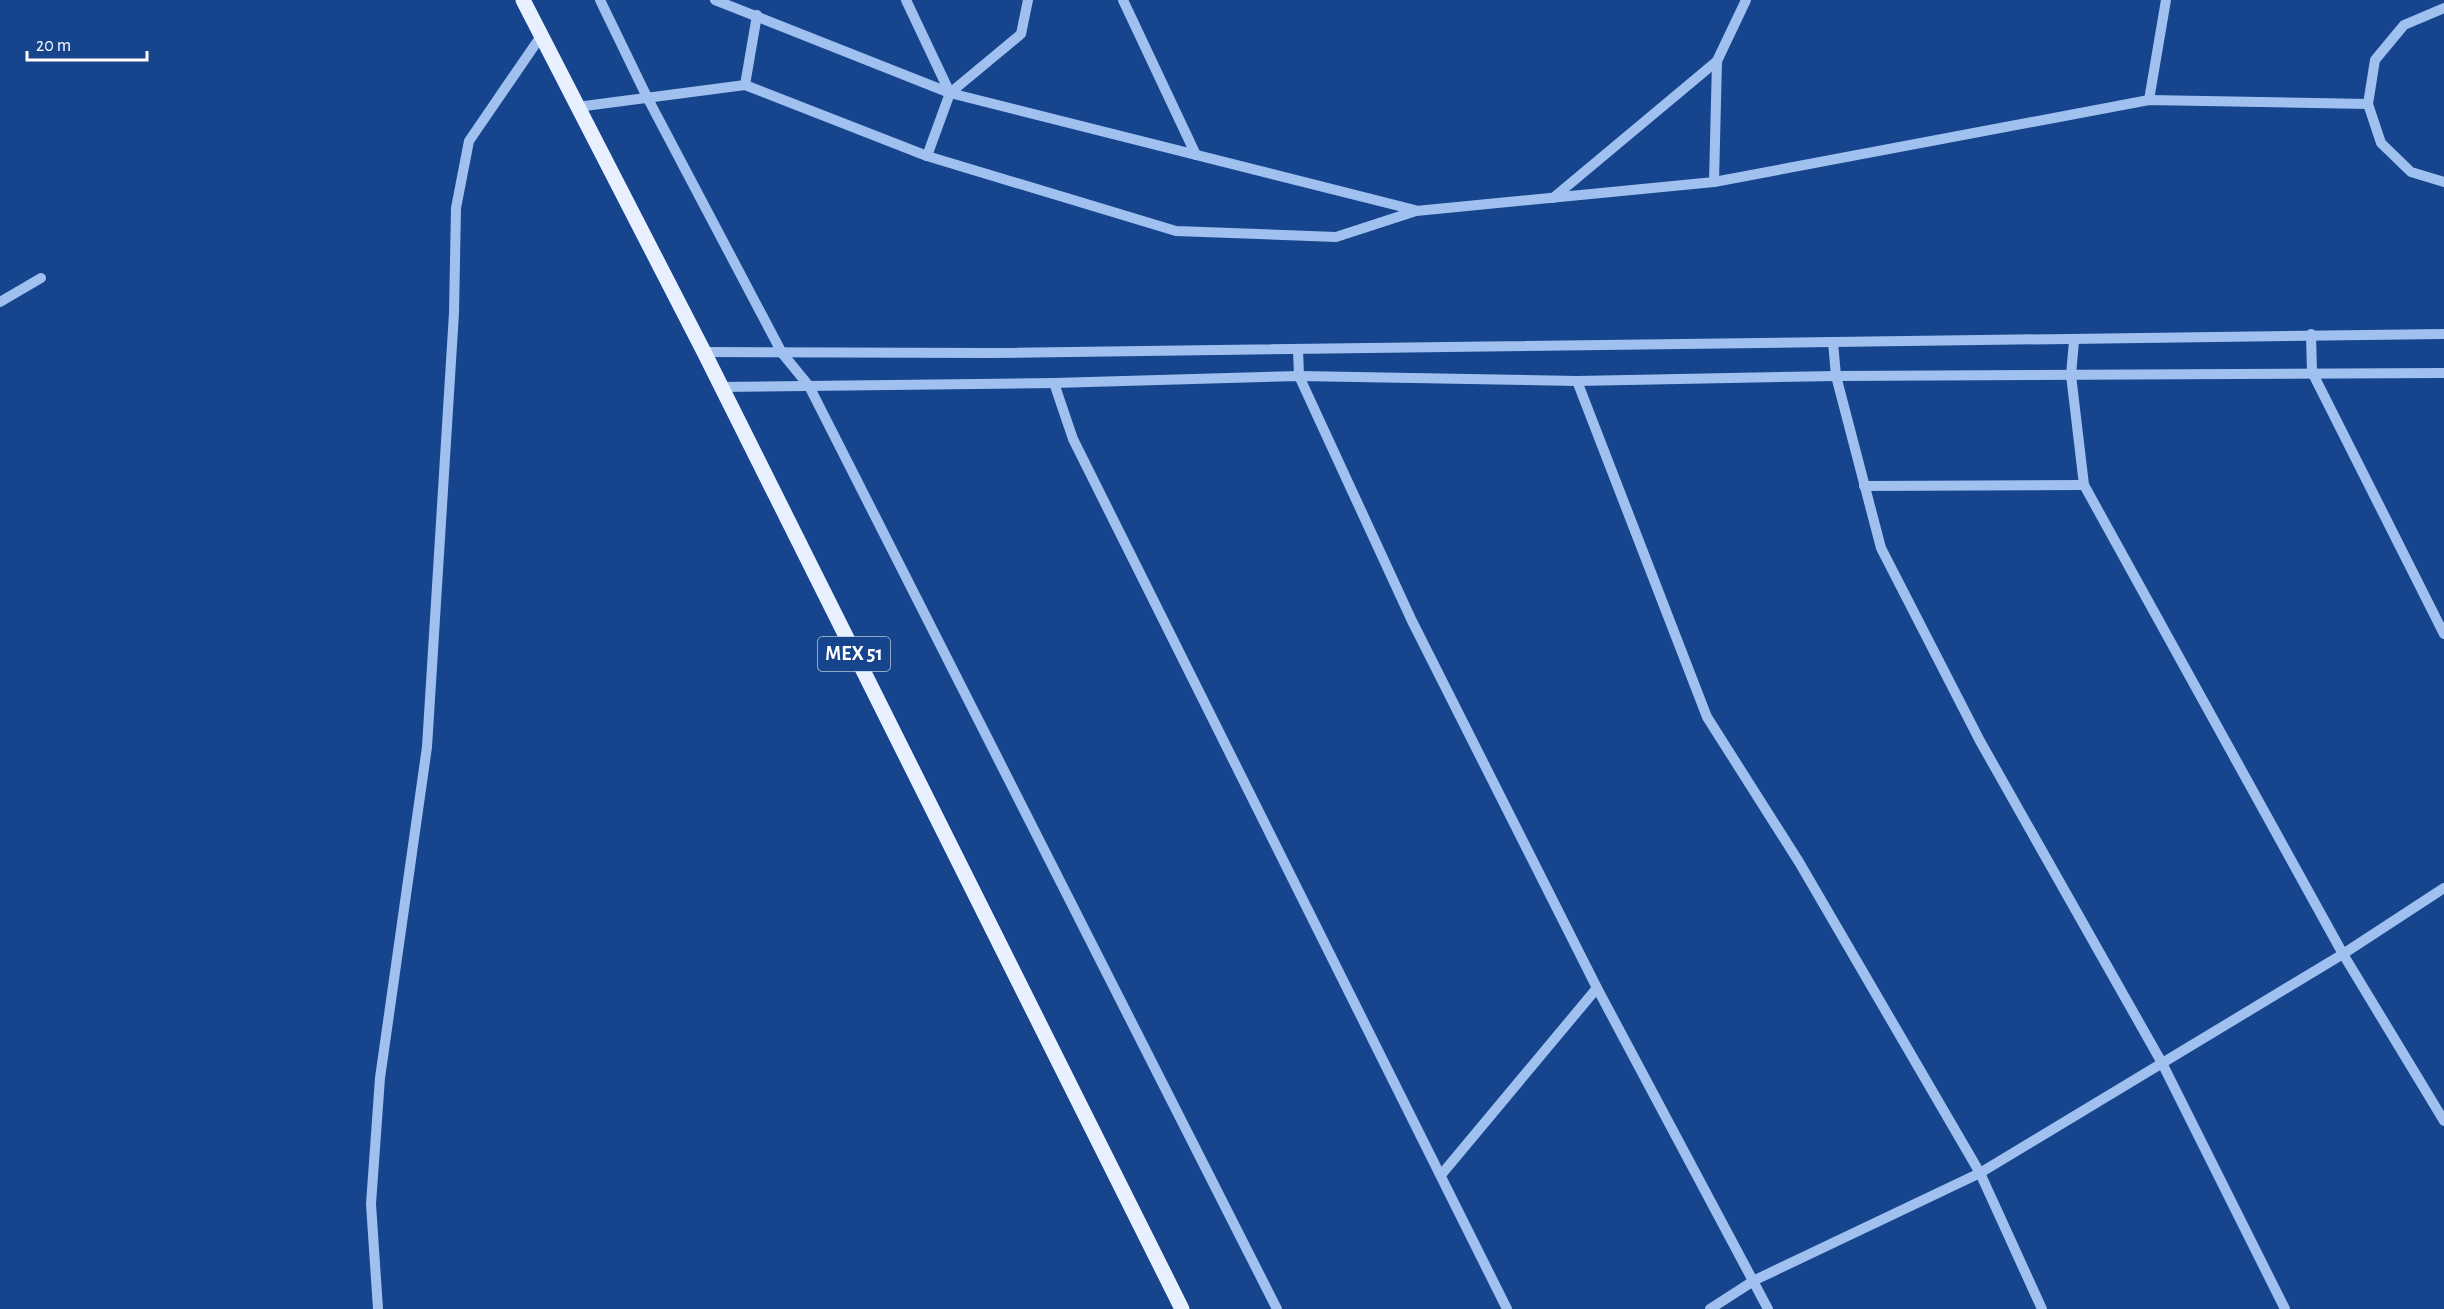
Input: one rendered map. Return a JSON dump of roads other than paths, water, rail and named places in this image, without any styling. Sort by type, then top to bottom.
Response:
[{"type":"main road","name":"MEX 51","points":[[523,0],[704,352],[1182,1309]]},
{"type":"street","points":[[600,0],[647,98],[782,353],[809,386],[1277,1309]]},
{"type":"street","points":[[715,0],[950,93],[1416,211]]},
{"type":"street","points":[[906,0],[950,93]]},
{"type":"street","points":[[927,156],[950,93],[1021,34],[1029,0]]},
{"type":"street","points":[[1123,0],[1196,155]]},
{"type":"street","points":[[1714,182],[1717,61],[1746,0]]},
{"type":"street","points":[[2149,100],[2166,0]]},
{"type":"street","points":[[2444,8],[2404,25],[2375,60],[2368,104],[2381,143],[2411,172],[2444,182]]},
{"type":"street","points":[[745,85],[757,15]]},
{"type":"street","points":[[378,1309],[371,1204],[380,1078],[427,747],[454,313],[456,208],[470,141],[541,36]]},
{"type":"street","points":[[1553,198],[1717,61]]},
{"type":"street","points":[[577,106],[745,85],[927,156],[1176,231],[1336,237],[1416,211],[1714,182],[2149,100],[2368,104]]},
{"type":"street","points":[[0,302],[41,278]]},
{"type":"street","points":[[704,352],[990,353],[2073,341],[2311,334],[2444,334]]},
{"type":"street","points":[[2311,334],[2312,372],[2444,634]]},
{"type":"street","points":[[2073,341],[2071,375],[2084,485],[2343,954],[2444,1121]]},
{"type":"street","points":[[1833,342],[1836,376],[1881,548],[1980,741],[2162,1063],[2285,1309]]},
{"type":"street","points":[[1298,349],[1299,376],[1412,621],[1597,988],[1755,1280],[1768,1309]]},
{"type":"street","points":[[720,387],[1054,383],[1299,376],[1577,381],[1836,376],[2444,373]]},
{"type":"street","points":[[1577,381],[1707,717],[1799,862],[1980,1173],[2042,1309]]},
{"type":"street","points":[[1054,383],[1073,439],[1507,1309]]},
{"type":"street","points":[[1864,486],[2084,485]]},
{"type":"street","points":[[1710,1309],[1755,1280],[1980,1173],[2343,954],[2444,888]]},
{"type":"street","points":[[1441,1175],[1597,988]]}]
